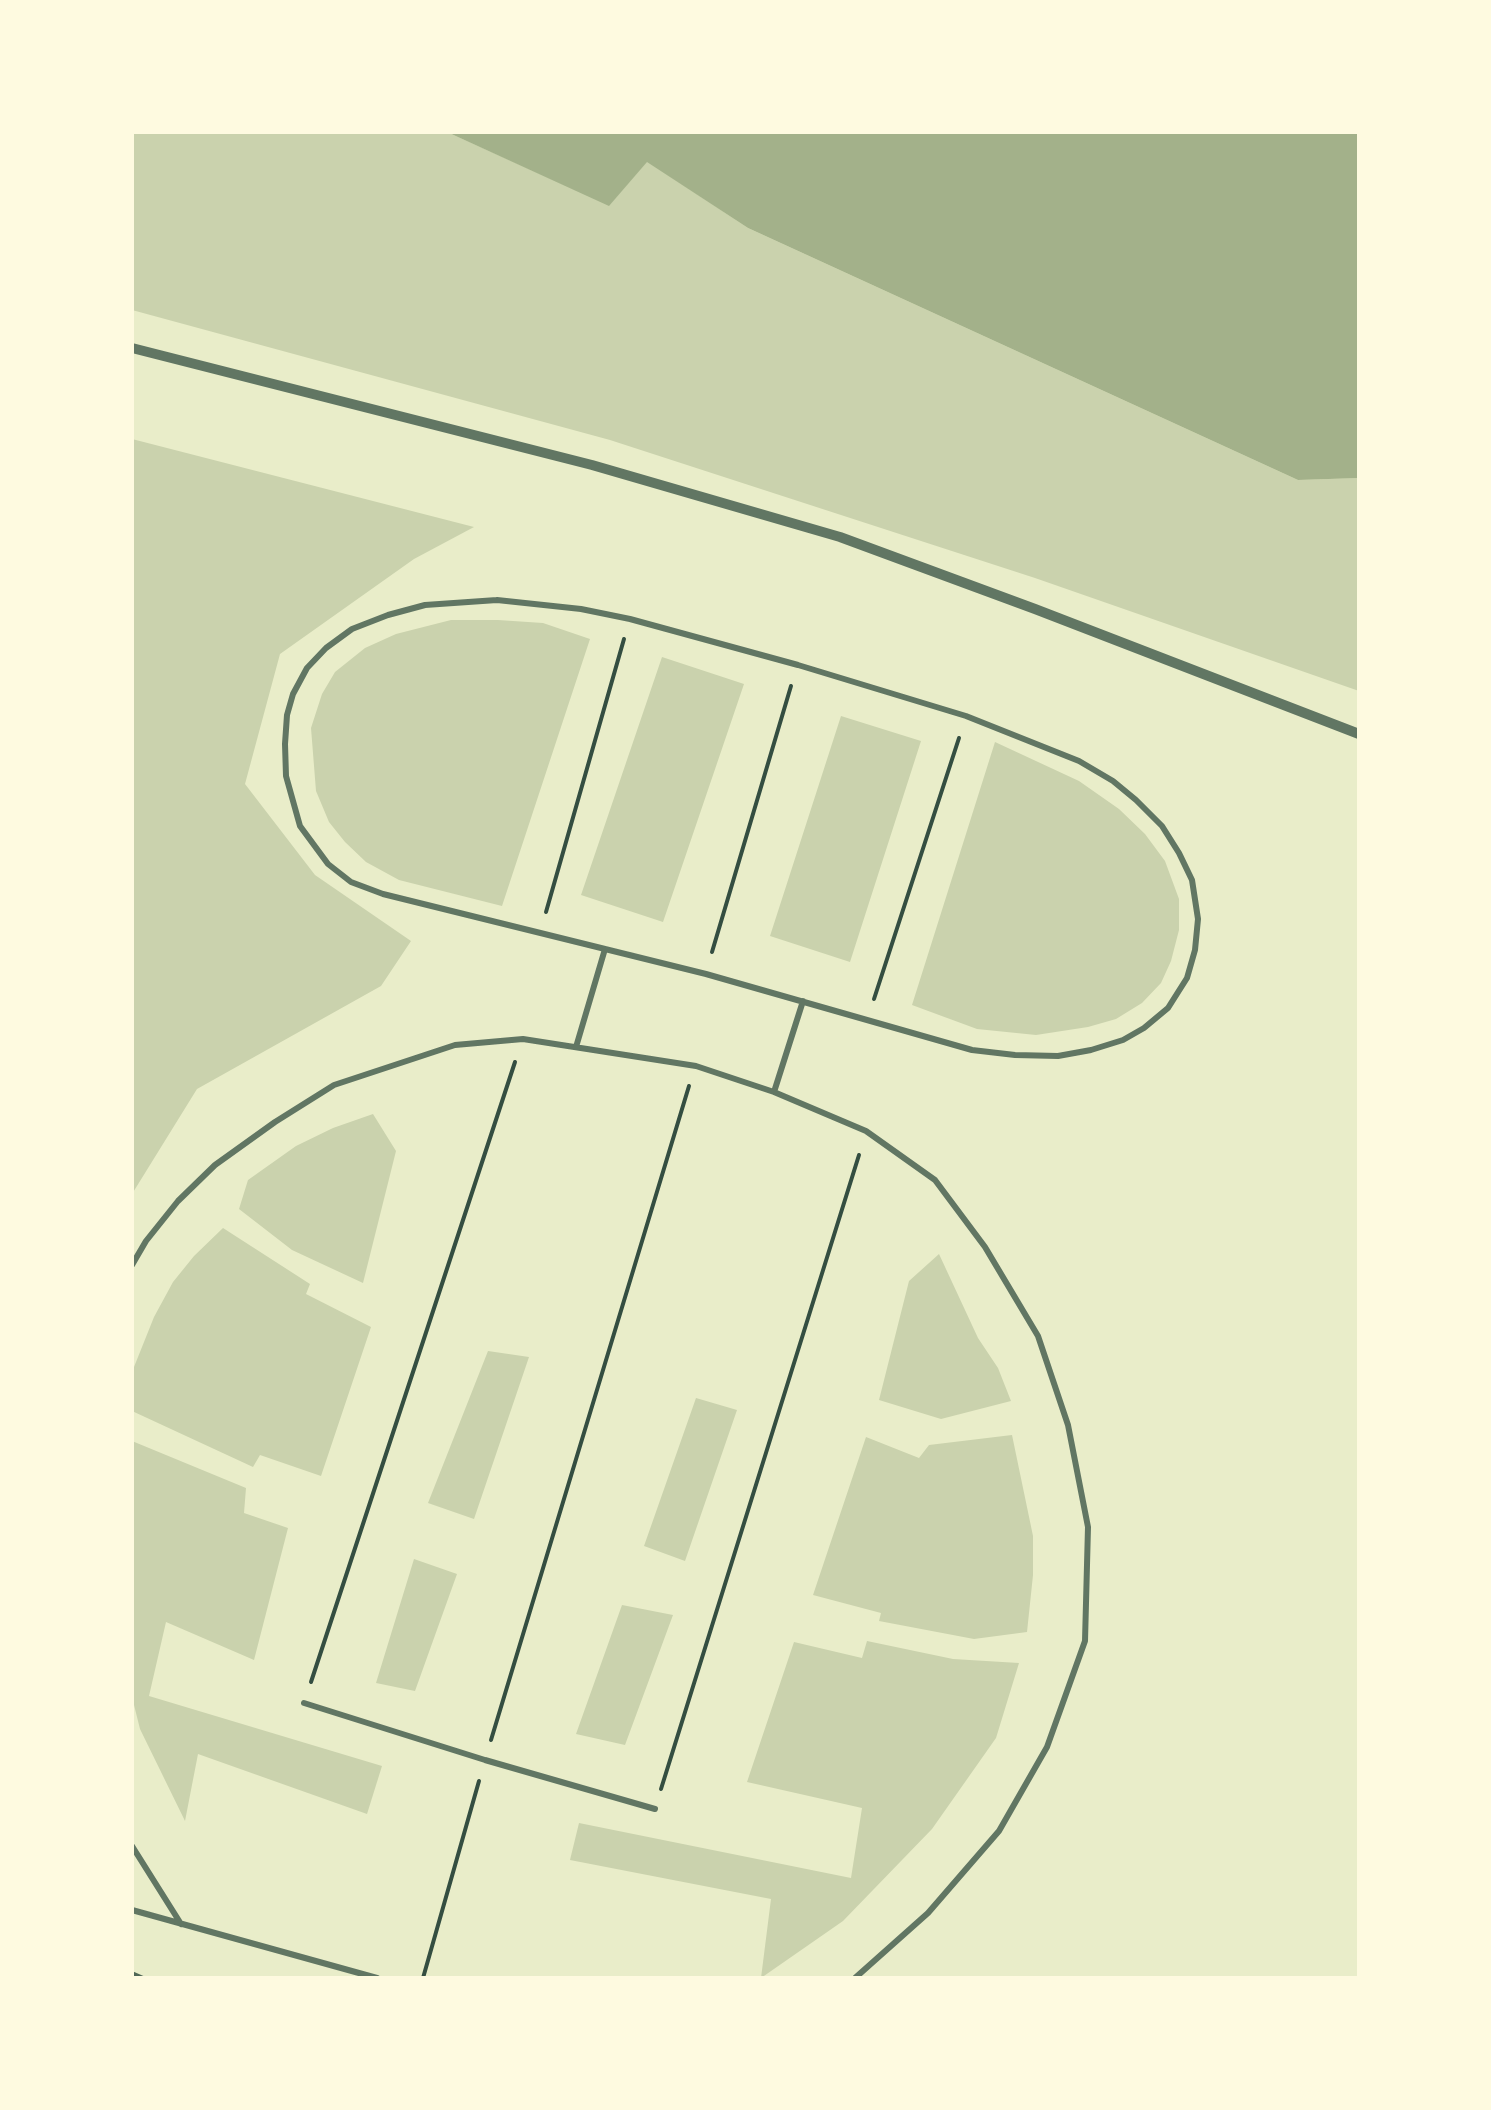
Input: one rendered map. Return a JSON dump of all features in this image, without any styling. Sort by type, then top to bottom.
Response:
[{"type":"street","points":[[132,348],[592,465],[840,537],[1035,609],[1359,734]]},
{"type":"street","points":[[496,600],[580,609],[630,619],[798,665],[966,716],[1088,766],[1113,781],[1136,800],[1161,826],[1179,853],[1192,880],[1198,919],[1196,950],[1187,978],[1168,1008],[1144,1028],[1123,1040],[1091,1050],[1058,1056],[1015,1055],[972,1050],[706,974],[383,894],[351,882],[328,864],[300,826],[286,776],[287,715],[307,668],[352,629],[388,615],[425,605],[496,600]]},
{"type":"street","points":[[576,1047],[605,949]]},
{"type":"street","points":[[774,1092],[803,1001]]},
{"type":"street","points":[[132,1265],[146,1241],[178,1201],[215,1164],[274,1122],[334,1085],[454,1046],[523,1039],[696,1066],[774,1092],[866,1131],[935,1180],[985,1247],[1038,1336],[1068,1425],[1088,1527],[1085,1641],[1047,1747],[999,1831],[928,1913],[855,1978]]},
{"type":"street","points":[[304,1703],[485,1760],[655,1809]]},
{"type":"street","points":[[132,1846],[181,1924]]},
{"type":"street","points":[[132,1910],[377,1978]]},
{"type":"path","points":[[540,933],[630,619]]},
{"type":"path","points":[[706,974],[798,665]]},
{"type":"path","points":[[867,1020],[966,716]]},
{"type":"path","points":[[304,1703],[523,1039]]},
{"type":"path","points":[[423,1978],[485,1760],[696,1066]]},
{"type":"path","points":[[655,1809],[866,1131]]},
{"type":"shaded area","points":[[132,132],[447,132],[609,205],[647,161],[748,228],[1298,480],[1359,478],[1359,691],[1035,578],[610,440],[132,310]]},
{"type":"shaded area","points":[[447,132],[1359,132],[1359,478],[1298,480],[748,228],[647,162],[609,206]]},
{"type":"shaded area","points":[[132,439],[474,527],[414,559],[280,654],[245,784],[315,875],[411,941],[381,986],[197,1089],[132,1194]]},
{"type":"shaded area","points":[[451,620],[543,623],[590,639],[502,906],[399,880],[366,862],[345,842],[329,822],[316,791],[311,728],[322,694],[335,672],[365,648],[396,634]]},
{"type":"shaded area","points":[[662,657],[744,684],[663,922],[581,895]]},
{"type":"shaded area","points":[[841,716],[921,741],[850,962],[770,936]]},
{"type":"shaded area","points":[[995,742],[1079,781],[1119,809],[1145,834],[1165,861],[1179,899],[1179,930],[1171,961],[1161,983],[1142,1003],[1116,1019],[1088,1027],[1036,1035],[977,1029],[912,1005]]},
{"type":"shaded area","points":[[373,1114],[396,1151],[363,1283],[292,1250],[239,1209],[248,1180],[296,1146],[333,1128]]},
{"type":"shaded area","points":[[223,1228],[310,1284],[306,1294],[371,1327],[321,1476],[260,1455],[253,1467],[132,1411],[132,1372],[154,1317],[173,1282],[194,1256]]},
{"type":"shaded area","points":[[939,1254],[978,1338],[998,1368],[1011,1401],[941,1419],[879,1400],[909,1281]]},
{"type":"shaded area","points":[[488,1351],[529,1357],[474,1519],[428,1503]]},
{"type":"shaded area","points":[[696,1398],[737,1410],[685,1561],[644,1546]]},
{"type":"shaded area","points":[[1012,1435],[1033,1536],[1033,1575],[1027,1632],[974,1639],[879,1621],[881,1613],[813,1595],[866,1437],[919,1458],[929,1445]]},
{"type":"shaded area","points":[[132,1441],[246,1488],[244,1513],[288,1528],[254,1660],[166,1622],[149,1696],[382,1766],[367,1814],[198,1754],[185,1821],[140,1729],[132,1697]]},
{"type":"shaded area","points":[[414,1559],[457,1574],[415,1691],[376,1683]]},
{"type":"shaded area","points":[[622,1605],[673,1615],[625,1745],[576,1734]]},
{"type":"shaded area","points":[[867,1641],[953,1659],[1019,1663],[996,1738],[932,1829],[843,1921],[761,1978],[771,1899],[570,1860],[579,1823],[851,1878],[862,1808],[747,1782],[794,1642],[862,1658]]},
{"type":"building","points":[[132,1971],[148,1978],[132,1978]]}]
